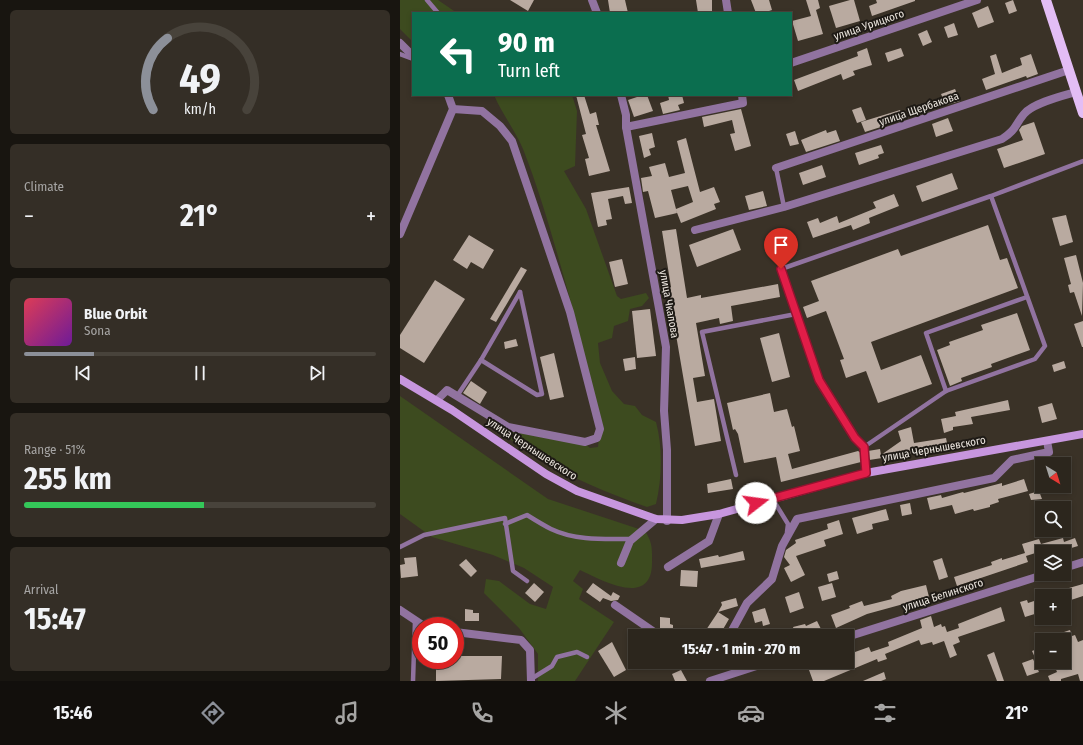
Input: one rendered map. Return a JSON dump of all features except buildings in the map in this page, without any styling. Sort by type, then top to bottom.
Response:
[{"type":"main road","points":[[1046,0],[1083,113]]},
{"type":"main road","name":"улица Чернышевского","points":[[400,379],[437,400],[560,483],[577,491],[656,519],[667,520],[699,519],[866,473],[1083,434]]},
{"type":"street","points":[[592,0],[597,12]]},
{"type":"street","points":[[726,0],[728,12]]},
{"type":"street","name":"улица Урицкого","points":[[792,63],[977,0]]},
{"type":"street","points":[[400,43],[412,56]]},
{"type":"street","name":"улица Щербакова","points":[[776,168],[1069,70]]},
{"type":"street","points":[[695,230],[784,207],[1002,139],[1013,132],[1024,113],[1036,105],[1076,92]]},
{"type":"street","points":[[400,234],[453,109],[448,96]]},
{"type":"street","name":"улица Чкалова","points":[[621,96],[666,347],[667,364],[664,411],[667,450],[667,520]]},
{"type":"street","points":[[626,127],[744,104],[742,96]]},
{"type":"street","points":[[437,400],[447,390],[508,427],[585,442],[597,438],[600,428],[570,312],[512,141],[500,126],[482,111],[453,109]]},
{"type":"street","points":[[733,629],[747,603],[772,580],[782,546],[797,519],[994,478],[1012,460],[1049,452],[1047,441]]},
{"type":"street","points":[[668,568],[709,541],[719,514]]},
{"type":"street","points":[[621,563],[630,541],[656,519]]},
{"type":"street","points":[[1071,566],[1083,562]]},
{"type":"street","name":"улица Белинского","points":[[854,635],[1035,577]]},
{"type":"street","points":[[615,605],[650,629]]},
{"type":"street","points":[[400,610],[412,619]]},
{"type":"street","points":[[464,633],[521,640],[530,650],[531,680]]},
{"type":"street","points":[[710,681],[747,669]]},
{"type":"lane","points":[[427,0],[437,12]]},
{"type":"lane","points":[[400,54],[412,57]]},
{"type":"lane","points":[[866,473],[864,447],[855,438],[819,380],[781,269],[991,196],[1083,161]]},
{"type":"lane","points":[[776,168],[784,207]]},
{"type":"lane","points":[[864,447],[946,391],[1034,360],[1045,346],[991,196]]},
{"type":"lane","points":[[457,396],[481,360],[520,292],[542,394],[537,395],[481,360]]},
{"type":"lane","points":[[946,391],[926,333],[1027,297]]},
{"type":"lane","points":[[736,475],[702,332],[796,314]]},
{"type":"lane","points":[[772,498],[788,524],[787,536]]},
{"type":"lane","points":[[505,524],[527,515],[552,529],[570,535],[604,540],[634,538]]},
{"type":"lane","points":[[400,547],[424,535],[505,518],[513,570],[527,581]]},
{"type":"lane","points":[[531,680],[552,666],[557,657],[576,652],[587,657]]},
{"type":"lane","points":[[413,669],[413,681]]},
{"type":"green space","points":[[400,0],[438,0],[456,12],[412,12],[412,41],[400,29]]},
{"type":"green space","points":[[494,96],[572,96],[577,111],[575,166],[564,171],[586,209],[617,296],[621,299],[646,293],[649,298],[642,306],[630,309],[628,321],[614,326],[612,338],[598,343],[600,363],[612,391],[624,404],[635,406],[642,415],[656,422],[660,442],[661,463],[660,484],[656,504],[647,507],[617,496],[574,477],[520,447],[509,438],[503,430],[508,427],[583,442],[590,448],[598,447],[600,429],[572,319],[572,306],[543,207],[523,149]]},
{"type":"green space","points":[[400,396],[548,499],[645,531],[648,535],[651,543],[652,564],[649,577],[643,585],[634,588],[624,587],[612,584],[580,570],[573,581],[583,589],[579,599],[614,622],[575,681],[538,681],[538,654],[519,628],[484,593],[486,579],[499,581],[530,604],[546,609],[553,587],[524,568],[493,555],[432,537],[400,514]]},
{"type":"route","points":[[756,503],[866,473],[864,447],[855,438],[819,380],[781,269]]}]
